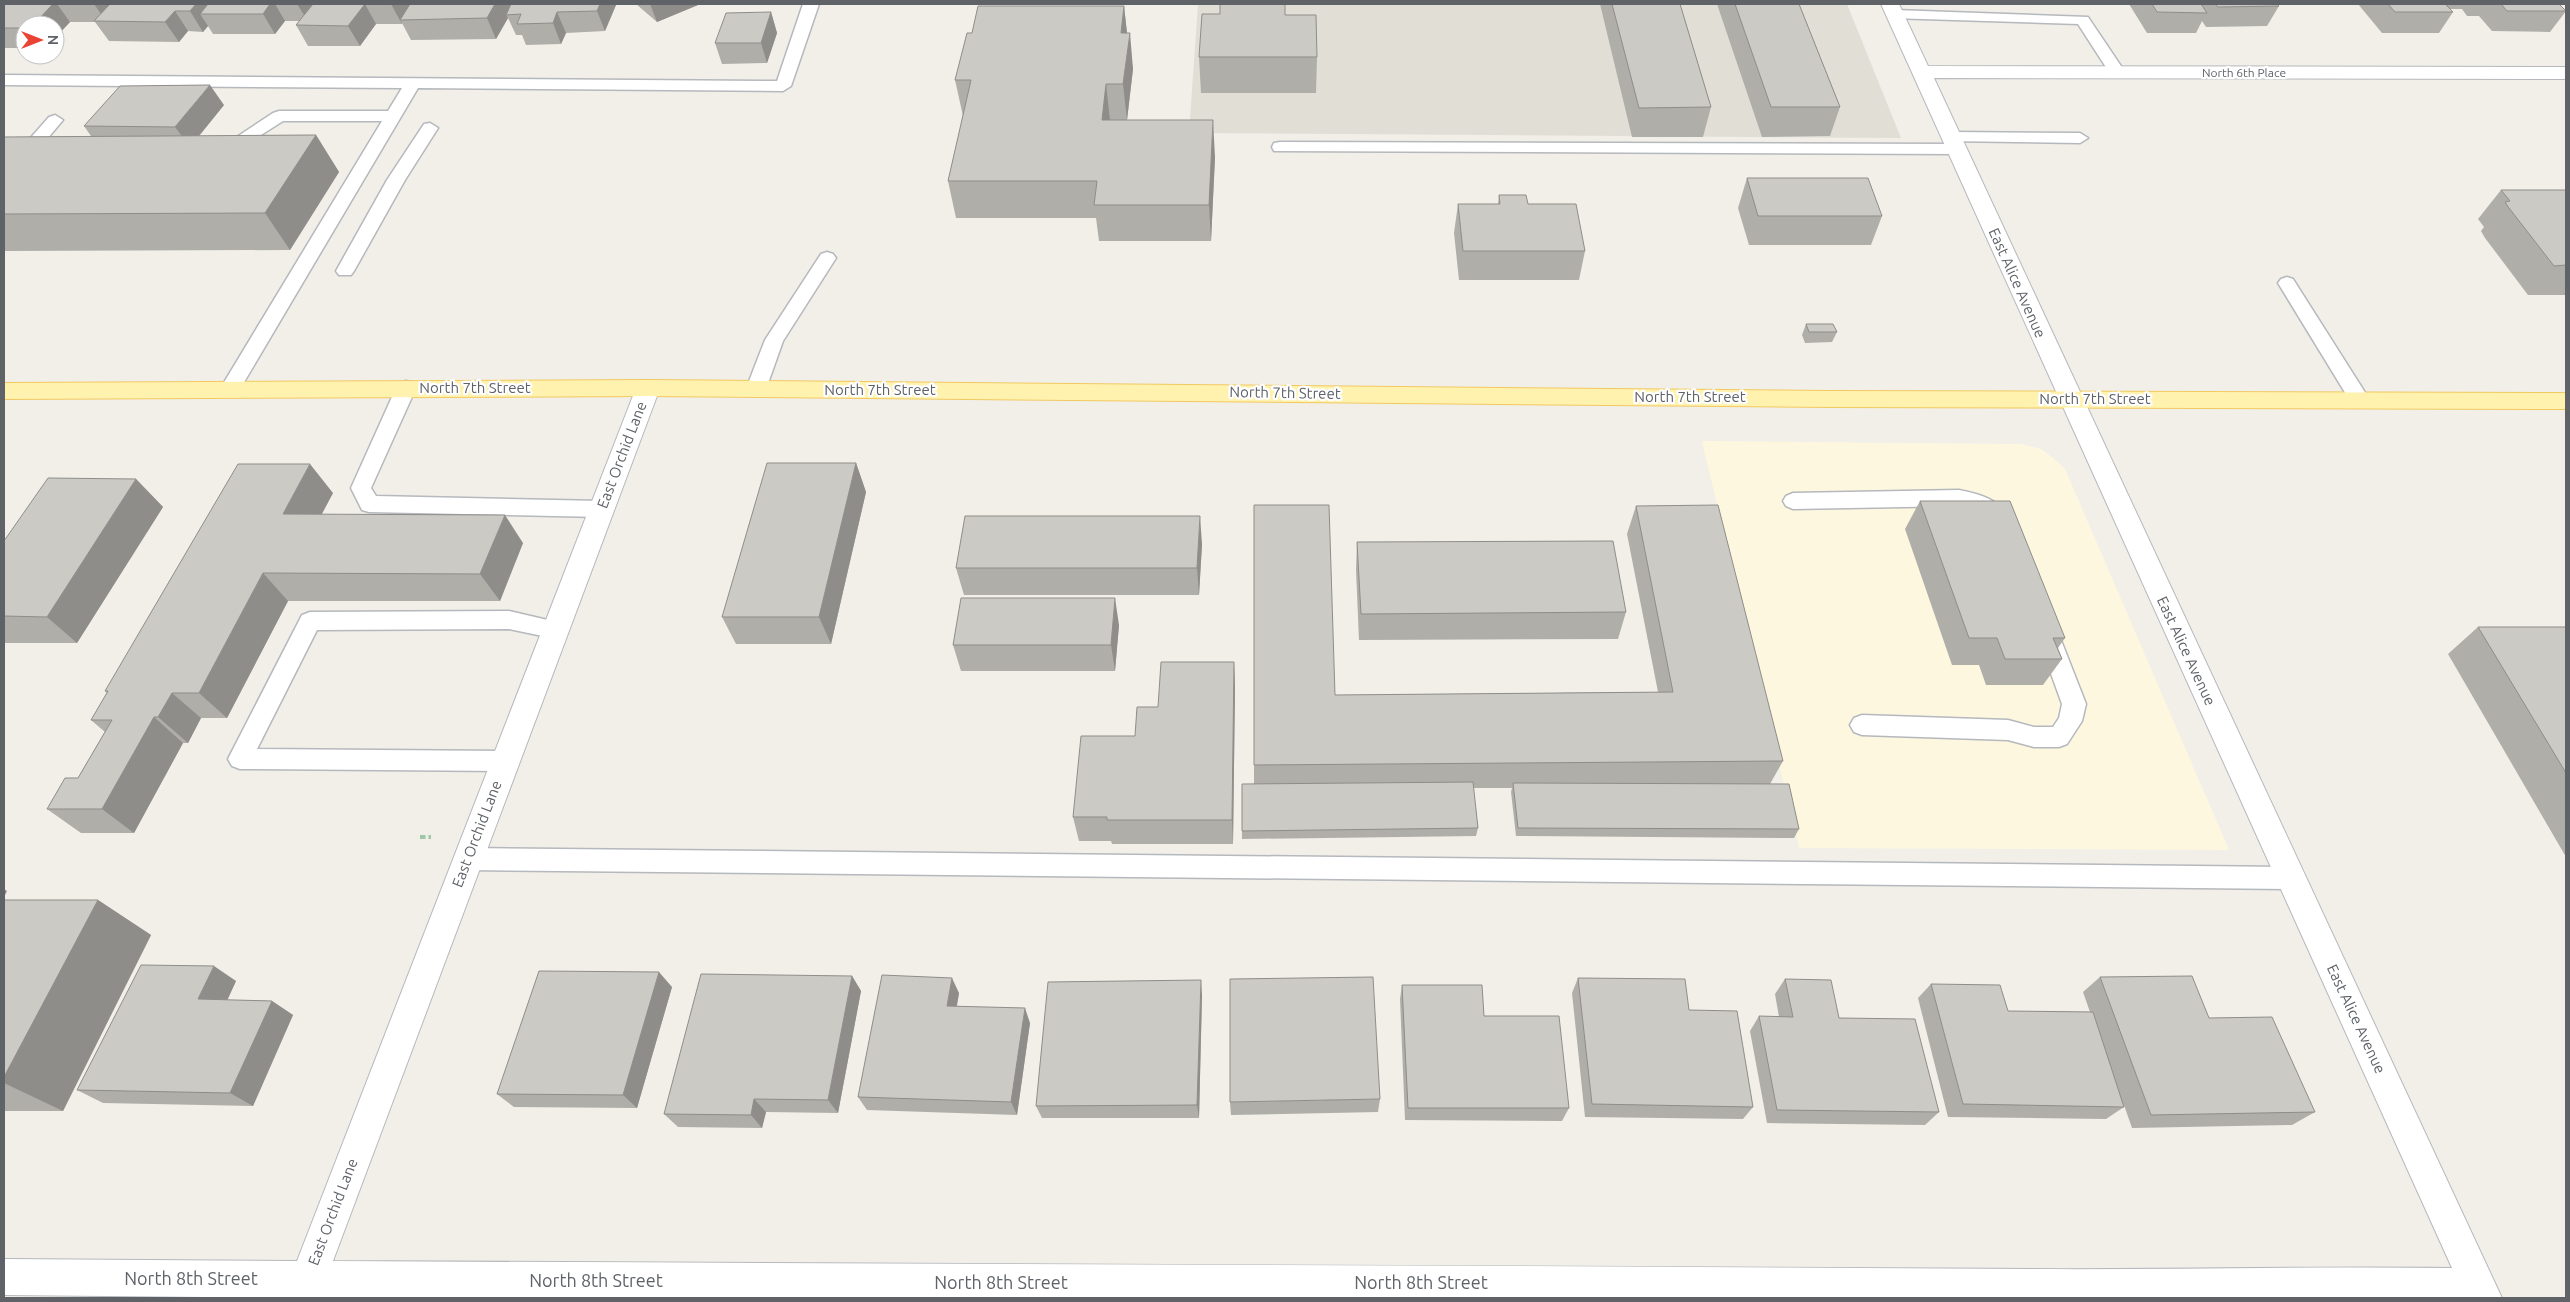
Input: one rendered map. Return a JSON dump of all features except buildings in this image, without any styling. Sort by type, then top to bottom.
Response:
[{"type":"main road","name":"North 7th Street","points":[[4,391],[648,388],[2070,400],[2359,399],[2566,401]]},
{"type":"street","name":"East Alice Avenue","points":[[1892,9],[2481,1293]]},
{"type":"street","name":"North 6th Place","points":[[1921,72],[2566,73]]},
{"type":"street","name":"East Orchid Lane","points":[[304,1289],[648,388]]},
{"type":"street","name":"North 8th Street","points":[[4,1277],[304,1289],[1603,1290],[2033,1293],[2362,1285],[2481,1293]]},
{"type":"lane","points":[[4,80],[783,86],[811,4]]},
{"type":"lane","points":[[1892,9],[2083,20],[2117,72]]},
{"type":"lane","points":[[230,389],[414,82]]},
{"type":"lane","points":[[209,154],[219,154],[279,116],[394,116]]},
{"type":"lane","points":[[45,155],[26,155],[56,120]]},
{"type":"lane","points":[[345,271],[396,180],[430,128]]},
{"type":"lane","points":[[1280,147],[1954,143],[2080,138]]},
{"type":"lane","points":[[756,389],[774,340],[827,258]]},
{"type":"lane","points":[[2287,283],[2359,399]]},
{"type":"lane","points":[[406,388],[361,488],[369,504],[601,509]]},
{"type":"lane","points":[[1793,501],[1959,498],[1976,501],[1993,509],[2008,536]]},
{"type":"lane","points":[[1862,725],[2008,730],[2034,737],[2059,737],[2070,721],[2074,704],[2041,616]]},
{"type":"lane","points":[[505,761],[240,759],[310,621],[509,620],[556,630]]},
{"type":"lane","points":[[468,859],[2291,878]]},
{"type":"shaded area","points":[[1198,4],[1847,4],[1901,138],[1189,133]]},
{"type":"shaded area","points":[[1702,441],[2020,444],[2041,449],[2053,458],[2065,469],[2229,850],[1799,848]]}]
